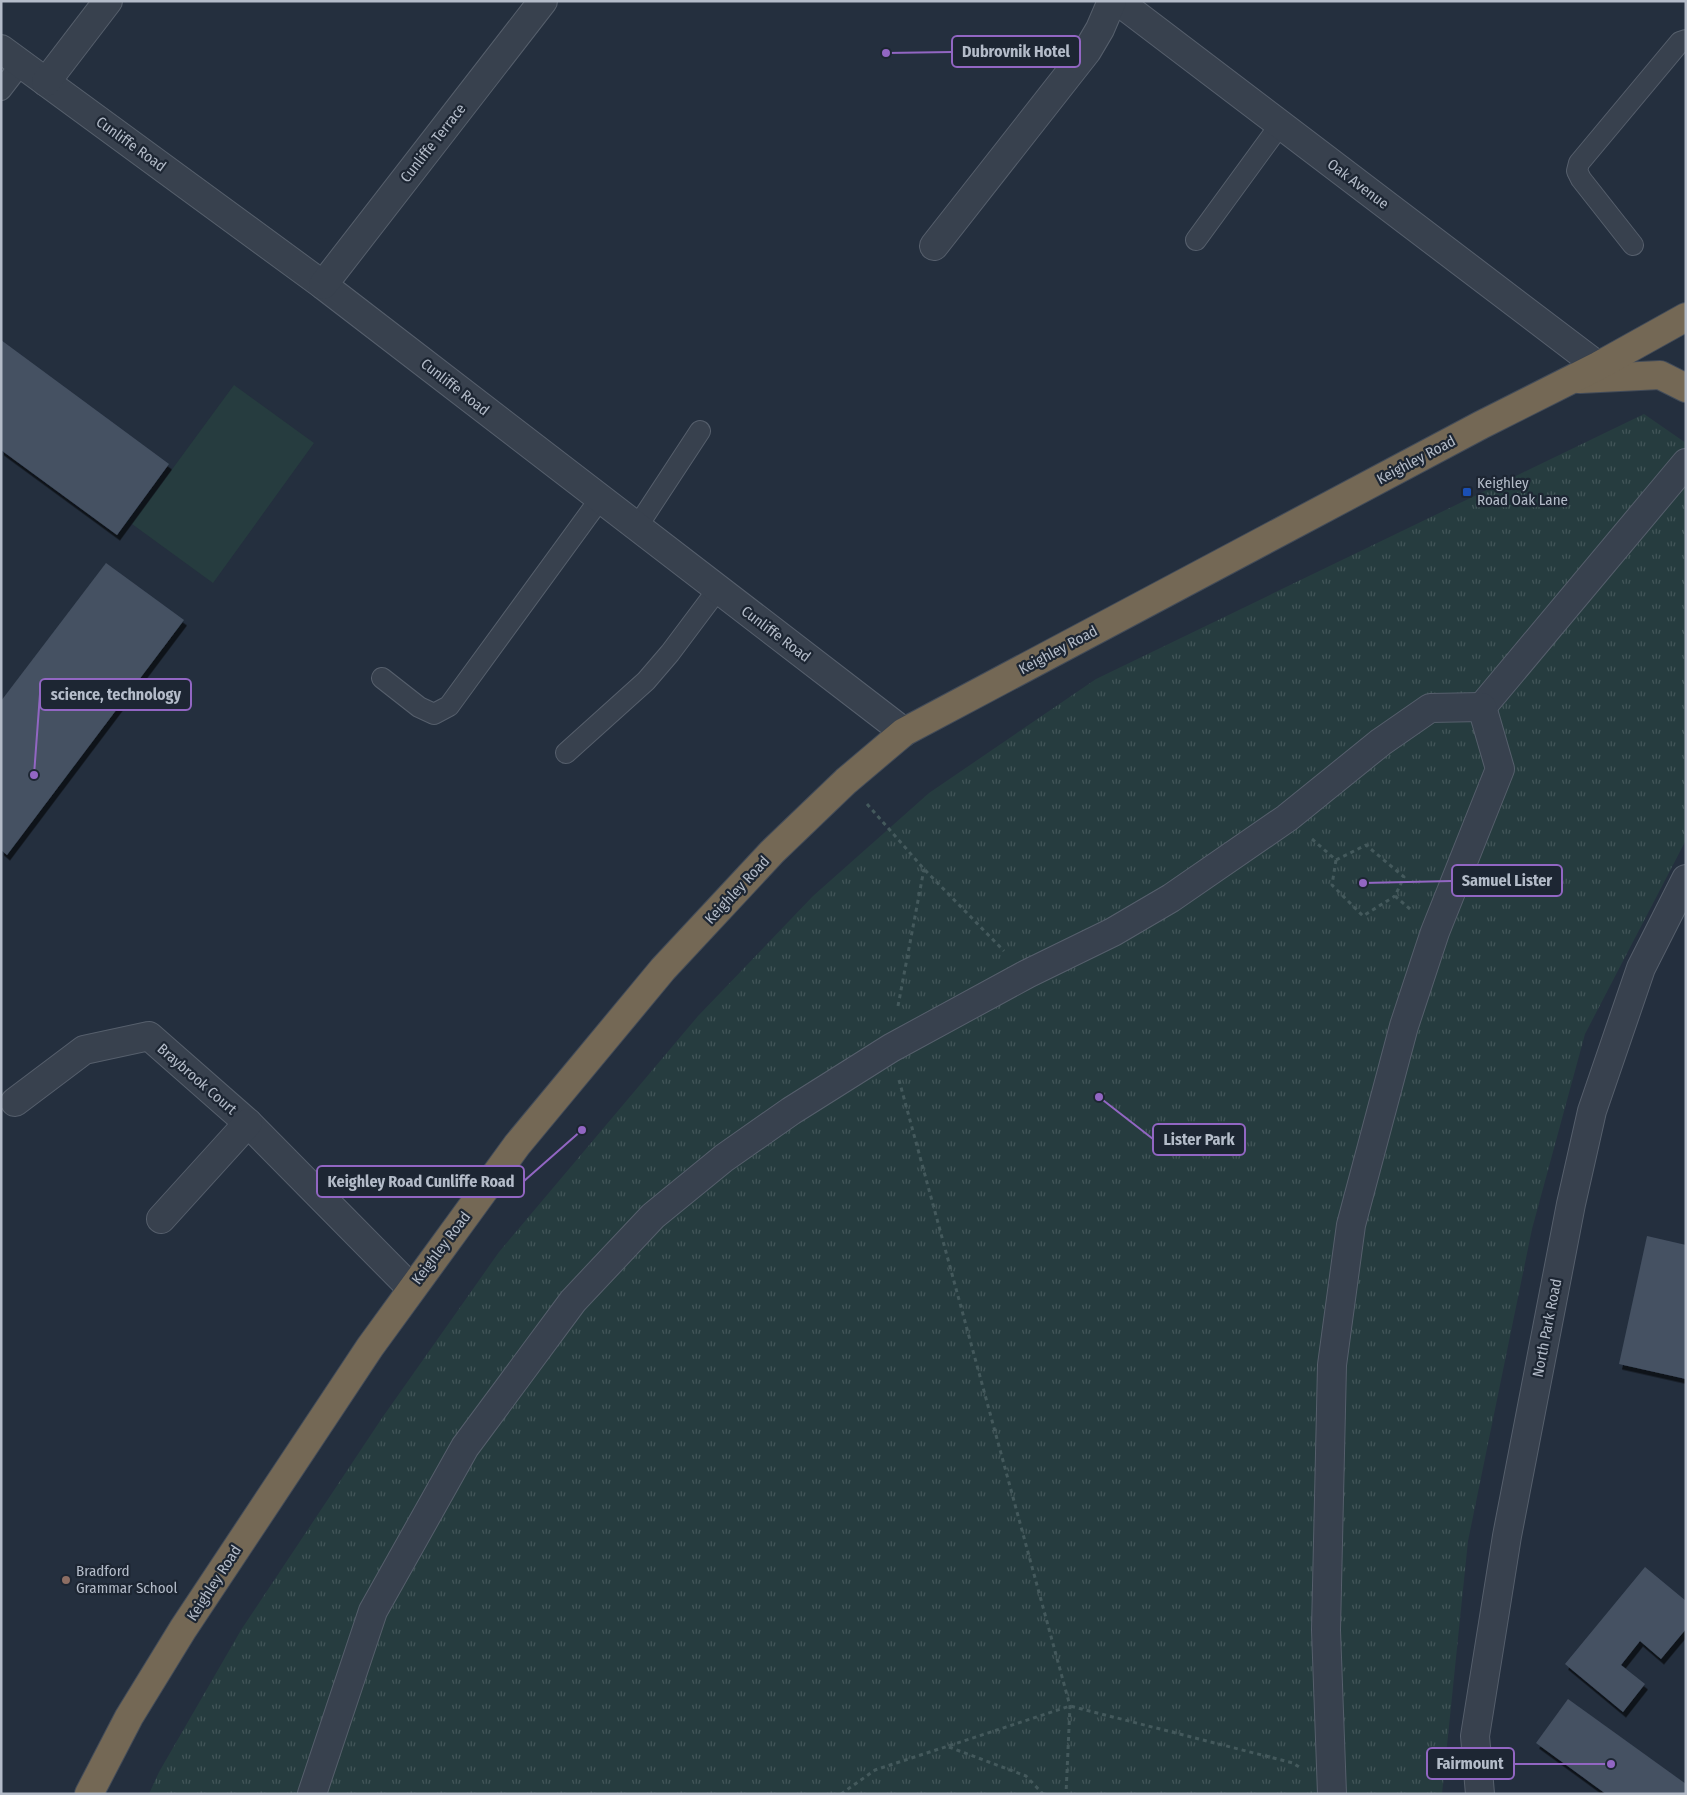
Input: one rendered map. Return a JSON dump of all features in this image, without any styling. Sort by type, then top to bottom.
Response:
[{"type":"highway","name":"Keighley Road","points":[[89,1794],[129,1717],[183,1630],[411,1288],[517,1145],[663,969],[772,852],[846,780],[904,732],[1598,366],[1686,317]]},
{"type":"highway","points":[[1571,380],[1660,375],[1686,388]]},
{"type":"street","points":[[46,82],[108,1]]},
{"type":"street","name":"Cunliffe Terrace","points":[[323,285],[543,1]]},
{"type":"street","points":[[934,246],[1087,51],[1100,29],[1112,1]]},
{"type":"street","name":"Oak Avenue","points":[[1118,1],[1598,366]]},
{"type":"street","name":"Cunliffe Road","points":[[11,56],[323,285],[904,732]]},
{"type":"street","points":[[312,1794],[373,1611],[465,1447],[573,1301],[653,1216],[724,1158],[791,1111],[891,1048],[1027,974],[1113,932],[1171,898],[1287,818],[1381,742],[1430,708],[1482,707],[1686,463]]},
{"type":"street","points":[[1331,1791],[1326,1630],[1332,1365],[1351,1225],[1404,1026],[1435,932],[1500,769],[1482,707]]},
{"type":"street","name":"North Park Road","points":[[1480,1794],[1475,1736],[1507,1536],[1575,1185],[1592,1111],[1642,968],[1686,879]]},
{"type":"street","name":"Braybrook Court","points":[[15,1102],[84,1050],[150,1036],[248,1123],[411,1288]]},
{"type":"street","name":"Braybrook Court","points":[[161,1219],[248,1123]]},
{"type":"lane","points":[[1633,246],[1580,179],[1577,171],[1579,163],[1680,42],[1686,40]]},
{"type":"lane","points":[[1,90],[11,56]]},
{"type":"lane","points":[[1196,240],[1280,125]]},
{"type":"lane","points":[[637,527],[700,430]]},
{"type":"lane","points":[[382,678],[419,707],[434,714],[449,706],[469,682],[600,498]]},
{"type":"lane","points":[[566,753],[646,681],[670,653],[718,589]]},
{"type":"path","points":[[885,824],[924,869],[1027,974]]},
{"type":"path","points":[[1320,845],[1336,860]]},
{"type":"path","points":[[1366,845],[1404,877],[1395,896],[1363,916],[1332,885],[1336,860],[1366,845]]},
{"type":"path","points":[[924,869],[891,1048],[1070,1706],[1066,1794]]},
{"type":"path","points":[[1395,896],[1435,932]]},
{"type":"path","points":[[841,1794],[875,1770],[1070,1706],[1293,1763],[1331,1791]]},
{"type":"path","points":[[949,1747],[1026,1776],[1044,1794]]},
{"type":"green space","points":[[234,385],[314,443],[213,583],[132,524]]},
{"type":"green space","points":[[1644,414],[1686,443],[1686,840],[1585,1034],[1532,1229],[1468,1541],[1442,1794],[149,1794],[159,1772],[241,1630],[382,1418],[499,1252],[698,1016],[813,896],[929,793],[1096,679]]},
{"type":"building","points":[[1,340],[169,464],[117,535],[1,450]]},
{"type":"building","points":[[106,563],[184,620],[7,855],[1,850],[1,701]]},
{"type":"building","points":[[1647,1236],[1686,1245],[1686,1379],[1619,1364]]},
{"type":"building","points":[[1645,1567],[1686,1601],[1686,1629],[1661,1659],[1640,1641],[1621,1665],[1645,1684],[1623,1712],[1565,1664]]},
{"type":"building","points":[[1568,1699],[1686,1784],[1686,1794],[1606,1794],[1536,1743]]},
{"type":"place","name":"Dubrovnik Hotel","points":[[886,53]]},
{"type":"place","name":"Keighley Road Oak Lane","points":[[1467,492]]},
{"type":"place","name":"science, technology","points":[[34,775]]},
{"type":"place","name":"Samuel Lister","points":[[1363,883]]},
{"type":"place","name":"Lister Park","points":[[1099,1097]]},
{"type":"place","name":"Keighley Road Cunliffe Road","points":[[582,1130]]},
{"type":"place","name":"Bradford Grammar School","points":[[66,1580]]},
{"type":"place","name":"Fairmount","points":[[1611,1764]]}]
